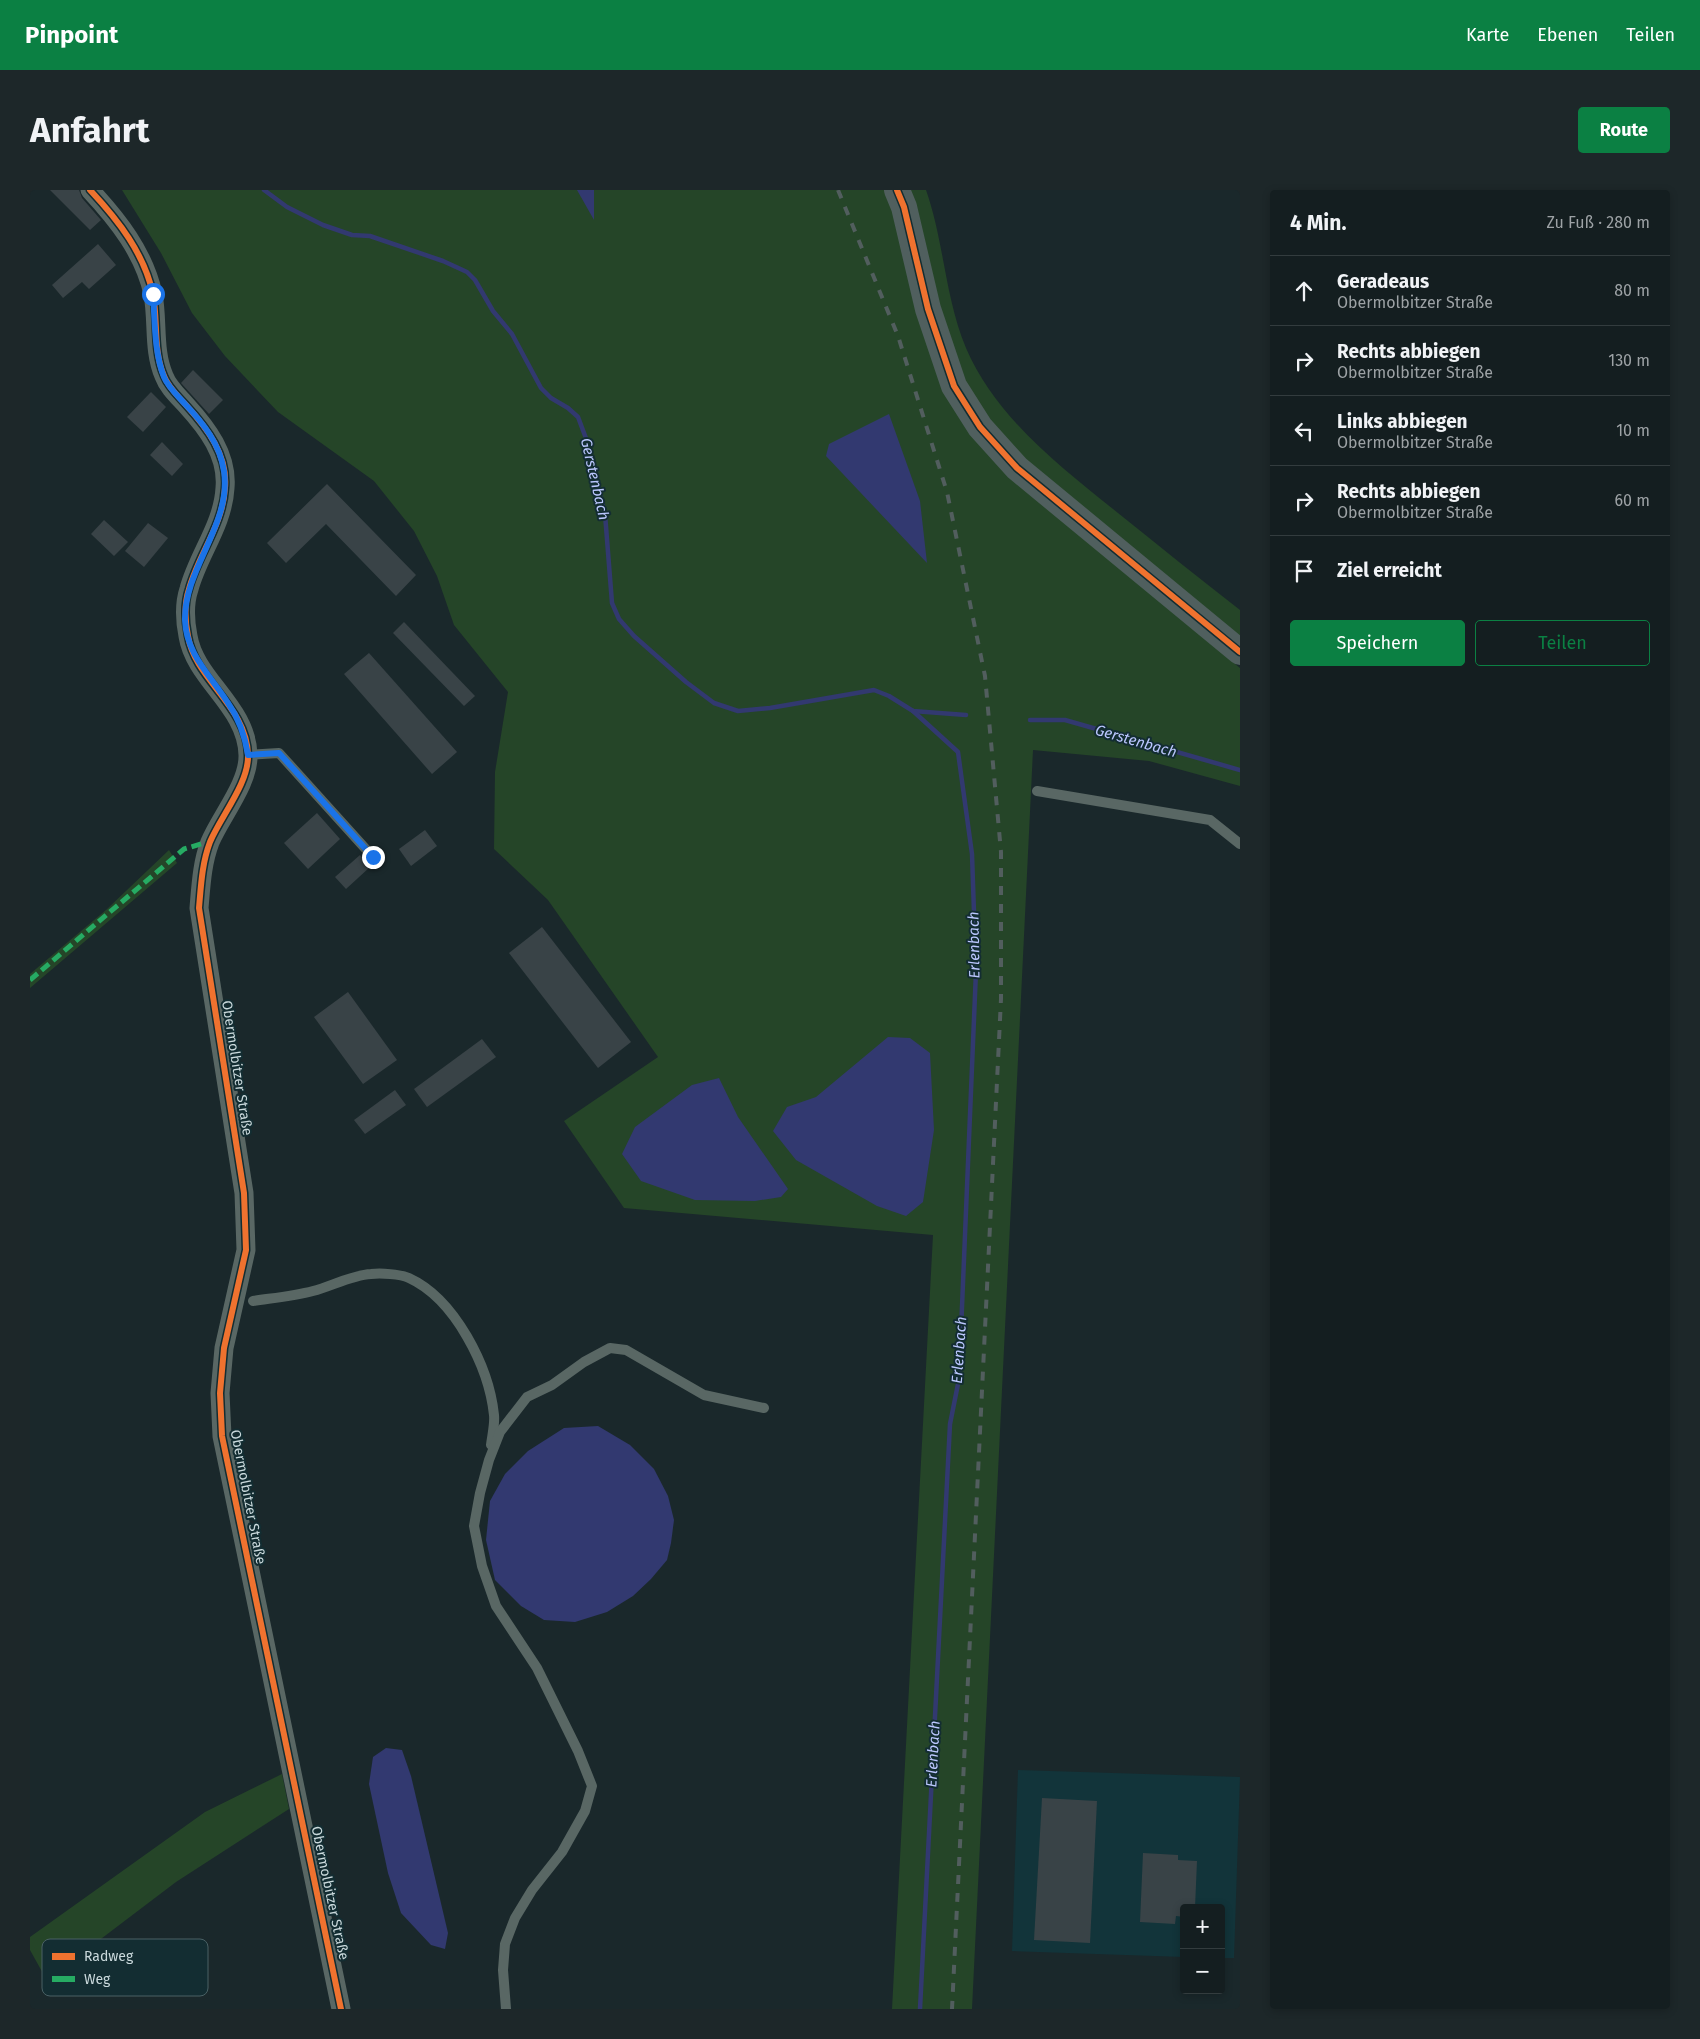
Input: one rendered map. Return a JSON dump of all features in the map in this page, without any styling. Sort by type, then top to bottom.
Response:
[{"type":"street","name":"Obermolbitzer Straße","points":[[90,190],[107,208],[140,256],[153,294],[157,340],[164,378],[209,432],[218,448],[224,471],[225,488],[220,513],[188,589],[185,621],[190,647],[228,703],[244,731],[248,755],[241,782],[210,841],[202,870],[199,908],[244,1192],[246,1250],[224,1348],[220,1393],[222,1436],[341,2009]]},
{"type":"street","points":[[897,190],[904,207],[928,309],[954,386],[980,427],[1017,468],[1240,652]]},
{"type":"lane","points":[[248,755],[279,753],[373,857]]},
{"type":"lane","points":[[1038,791],[1210,820],[1240,844]]},
{"type":"lane","points":[[253,1301],[313,1291],[371,1274],[407,1277],[429,1290],[450,1312],[482,1366],[494,1417],[488,1460],[474,1526],[482,1566],[496,1606],[537,1668],[578,1751],[592,1786],[586,1811],[562,1852],[532,1890],[515,1918],[505,1944],[503,1970],[506,2009]]},
{"type":"lane","points":[[488,1460],[500,1432],[527,1397],[552,1385],[584,1362],[610,1348],[626,1350],[704,1395],[764,1408]]},
{"type":"shaded area","points":[[1018,1770],[1240,1777],[1234,1958],[1225,1958],[1225,1904],[1180,1904],[1180,1957],[1012,1951]]},
{"type":"green space","points":[[122,190],[888,190],[915,296],[1033,496],[1240,668],[1240,786],[1149,761],[1033,750],[972,2009],[892,2009],[933,1235],[624,1208],[564,1121],[658,1057],[548,900],[494,849],[495,772],[508,692],[454,625],[437,576],[414,531],[374,481],[278,412],[225,356],[192,313],[161,253]]},
{"type":"green space","points":[[907,190],[926,190],[937,229],[953,309],[959,329],[966,348],[994,397],[1012,419],[1053,459],[1096,496],[1240,610],[1240,641],[1002,441],[951,359]]},
{"type":"green space","points":[[169,850],[177,863],[30,988],[30,974],[106,910]]},
{"type":"green space","points":[[282,1774],[289,1809],[176,1882],[101,1939],[42,1939],[42,1972],[30,1950],[30,1937],[205,1812]]},
{"type":"water","points":[[577,190],[594,190],[594,220]]},
{"type":"water","points":[[889,414],[920,501],[927,563],[826,456],[829,444]]},
{"type":"water","points":[[888,1037],[910,1038],[930,1053],[934,1130],[923,1202],[906,1216],[877,1206],[796,1160],[773,1131],[787,1107],[816,1097]]},
{"type":"water","points":[[719,1078],[738,1117],[788,1189],[781,1197],[755,1201],[695,1200],[641,1181],[622,1154],[635,1127],[692,1085]]},
{"type":"water","points":[[598,1426],[630,1445],[654,1469],[668,1496],[674,1520],[667,1560],[633,1596],[607,1612],[575,1622],[544,1620],[521,1606],[495,1580],[486,1540],[490,1501],[505,1474],[528,1451],[564,1428]]},
{"type":"water","points":[[386,1748],[402,1750],[411,1776],[448,1933],[445,1949],[431,1945],[401,1913],[388,1873],[369,1784],[373,1757]]},
{"type":"building","points":[[50,190],[79,190],[82,198],[101,220],[90,230]]},
{"type":"building","points":[[98,244],[116,265],[89,289],[82,282],[63,298],[52,285]]},
{"type":"building","points":[[193,370],[223,400],[209,414],[181,383]]},
{"type":"building","points":[[151,392],[166,407],[143,432],[127,417]]},
{"type":"building","points":[[162,442],[183,464],[172,476],[150,455]]},
{"type":"building","points":[[327,484],[416,575],[396,596],[326,524],[286,563],[267,543]]},
{"type":"building","points":[[104,520],[128,542],[114,556],[91,534]]},
{"type":"building","points":[[148,523],[168,538],[144,567],[125,551]]},
{"type":"building","points":[[404,622],[475,696],[464,706],[393,633]]},
{"type":"building","points":[[369,653],[457,752],[432,774],[344,674]]},
{"type":"building","points":[[317,813],[340,839],[308,869],[284,843]]},
{"type":"building","points":[[425,830],[437,846],[411,866],[399,849]]},
{"type":"building","points":[[360,855],[370,867],[346,889],[335,877]]},
{"type":"building","points":[[542,927],[631,1042],[598,1068],[509,953]]},
{"type":"building","points":[[348,992],[397,1060],[363,1084],[314,1017]]},
{"type":"building","points":[[482,1039],[496,1057],[427,1107],[414,1089]]},
{"type":"building","points":[[395,1090],[406,1105],[365,1134],[354,1120]]},
{"type":"building","points":[[1042,1798],[1097,1801],[1090,1943],[1034,1940]]},
{"type":"building","points":[[1143,1853],[1178,1855],[1178,1860],[1197,1861],[1195,1904],[1180,1904],[1180,1916],[1176,1916],[1175,1924],[1140,1922]]},
{"type":"waterway","name":"Gerstenbach","points":[[264,190],[287,207],[323,225],[352,235],[370,236],[443,261],[467,272],[475,280],[493,311],[512,334],[541,388],[551,398],[568,408],[578,417],[587,441],[605,514],[612,603],[619,619],[634,636],[686,682],[714,703],[738,711],[770,708],[874,690],[889,696],[913,711],[966,715]]},
{"type":"waterway","name":"Erlenbach","points":[[913,711],[958,752],[972,854],[976,971],[959,1379],[950,1424],[920,2009]]},
{"type":"waterway","name":"Gerstenbach","points":[[1030,720],[1065,720],[1240,770]]},
{"type":"railway","points":[[838,190],[898,336],[947,492],[985,676],[1001,852],[1001,999],[952,2009]]},
{"type":"marked path","points":[[30,980],[184,849],[211,841]]},
{"type":"cycle path","points":[[90,190],[120,225],[143,265],[153,294],[158,356],[164,376],[171,388],[208,433],[220,453],[225,476],[225,488],[220,515],[193,576],[186,601],[186,624],[193,652],[200,666],[239,722],[245,738],[248,755],[244,777],[207,850],[202,874],[199,908],[244,1193],[246,1250],[224,1348],[220,1393],[222,1436],[341,2009]]},
{"type":"cycle path","points":[[897,190],[904,207],[928,309],[954,386],[980,427],[1017,468],[1240,652]]},
{"type":"route","points":[[153,294],[159,359],[164,378],[209,432],[218,448],[224,471],[225,488],[220,513],[188,589],[185,621],[190,647],[228,703],[244,731],[248,755],[279,753],[291,764],[373,857]]}]
